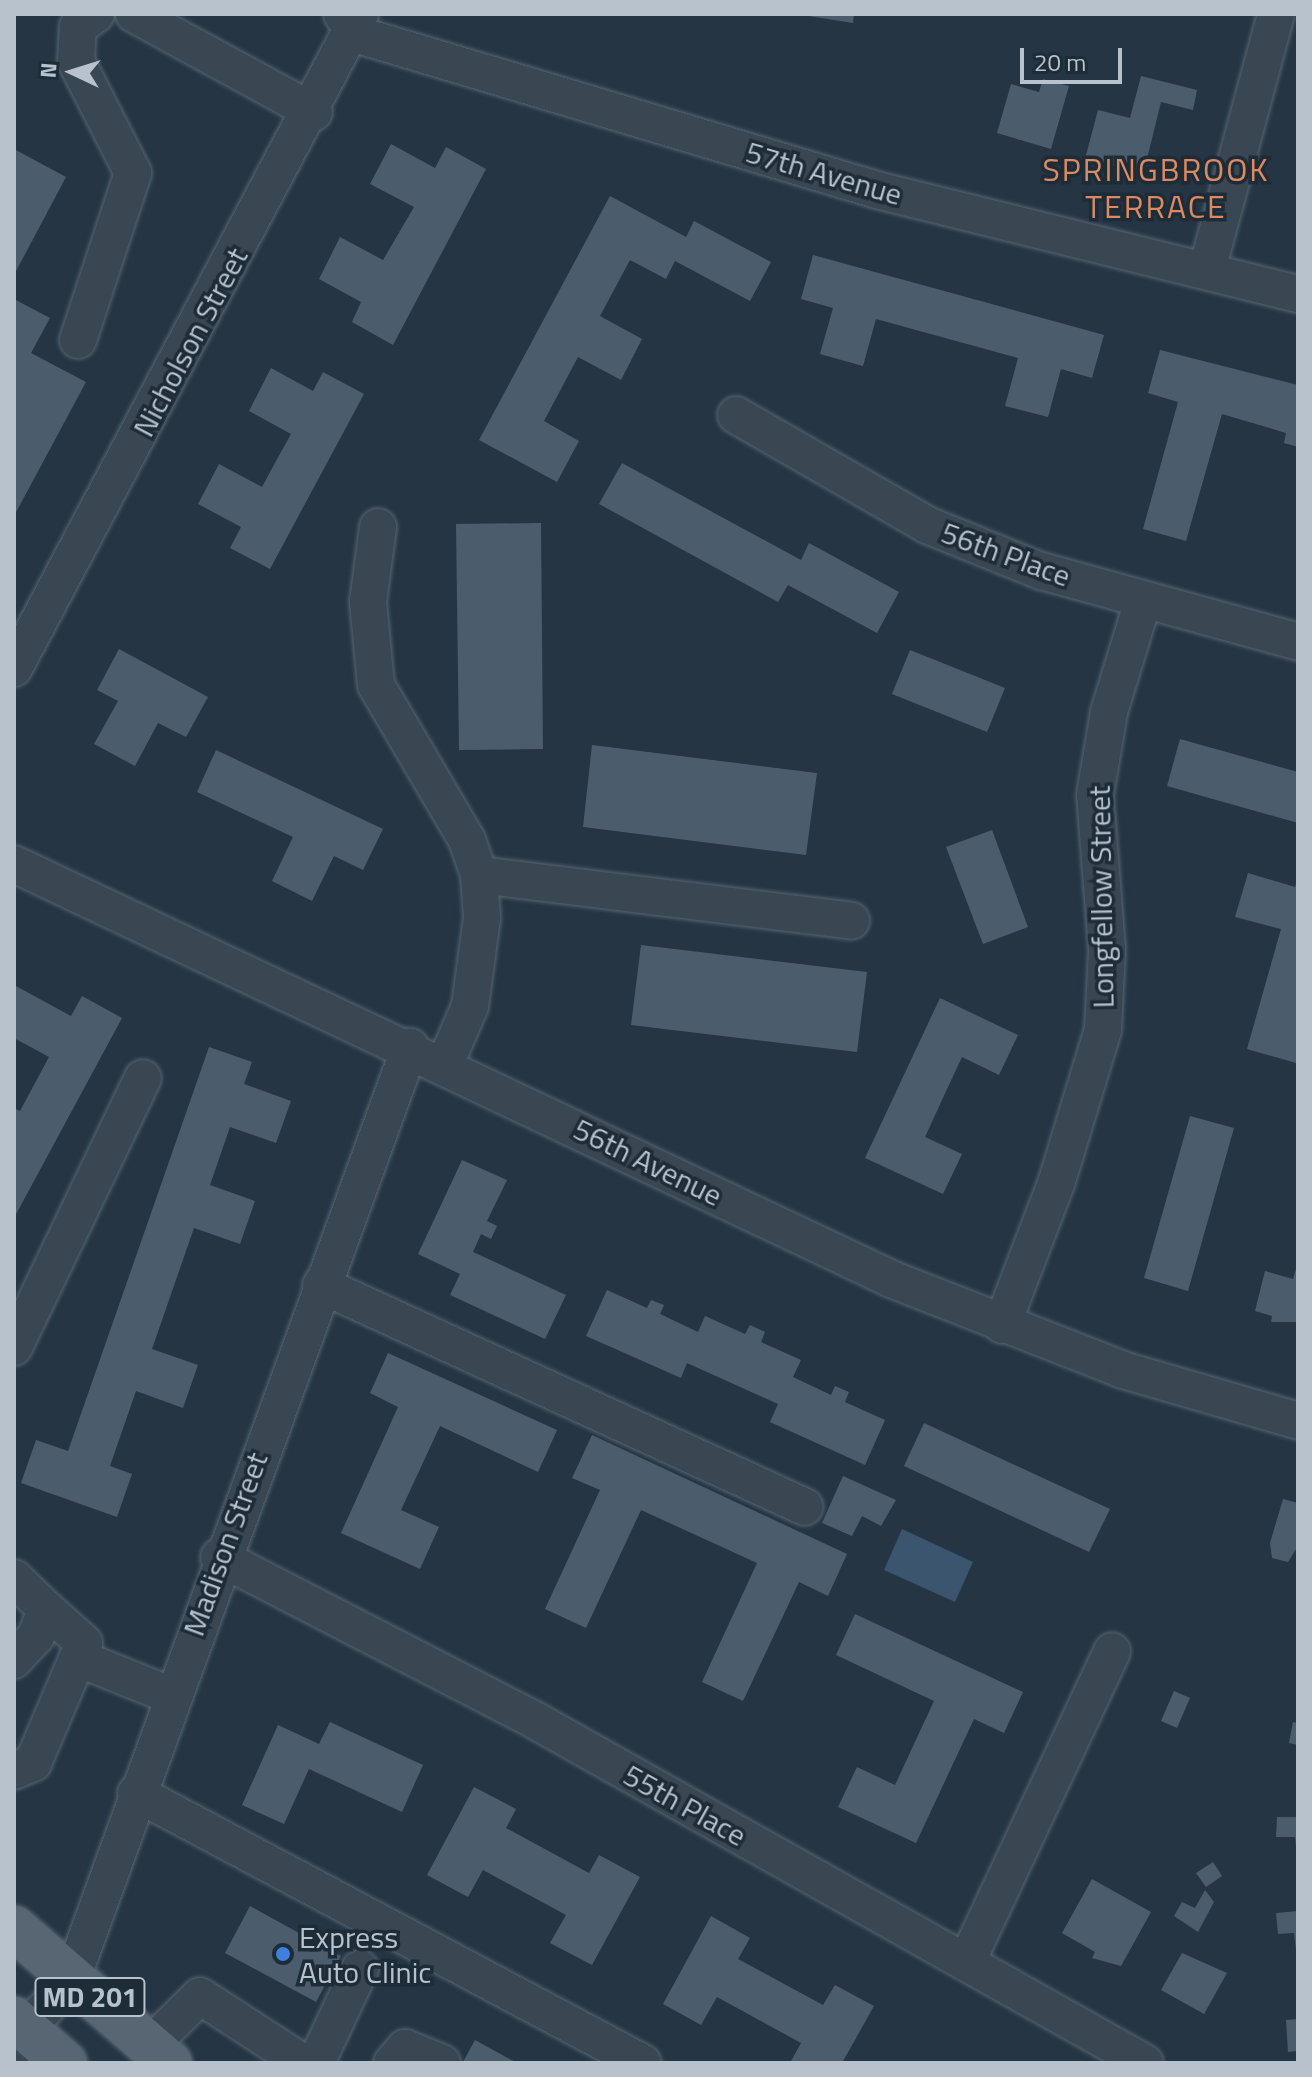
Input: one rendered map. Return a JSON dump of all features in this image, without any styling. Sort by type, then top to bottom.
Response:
[{"type":"main road","name":"MD 201","points":[[14,1928],[71,1981],[160,2055]]},
{"type":"street","points":[[78,340],[133,173],[76,61],[78,27],[96,14]]},
{"type":"street","points":[[134,14],[314,112]]},
{"type":"street","points":[[1207,270],[1276,14]]},
{"type":"street","name":"Nicholson Street","points":[[14,668],[314,112],[352,21]]},
{"type":"street","name":"57th Avenue","points":[[352,21],[877,190],[1298,294]]},
{"type":"street","name":"56th Place","points":[[736,415],[927,525],[1143,601],[1298,642]]},
{"type":"street","points":[[378,527],[368,602],[376,685],[467,840],[479,875],[481,930],[470,1006],[445,1064]]},
{"type":"street","name":"Longfellow Street","points":[[1002,1325],[1103,1030],[1107,950],[1095,795],[1109,712],[1143,601]]},
{"type":"street","name":"56th Avenue","points":[[14,864],[1002,1325],[1298,1421]]},
{"type":"street","points":[[479,875],[851,921]]},
{"type":"street","name":"Madison Street","points":[[32,2042],[71,1981],[219,1557],[410,1047]]},
{"type":"street","points":[[14,1347],[143,1078]]},
{"type":"street","points":[[321,1285],[805,1507]]},
{"type":"street","name":"55th Place","points":[[219,1557],[538,1722],[1145,2063]]},
{"type":"street","points":[[14,1578],[84,1643],[33,1763],[14,1771]]},
{"type":"street","points":[[14,1660],[36,1636],[46,1609]]},
{"type":"street","points":[[967,1961],[1112,1651]]},
{"type":"street","points":[[78,1658],[170,1695]]},
{"type":"street","points":[[136,1793],[643,2063]]},
{"type":"street","points":[[316,2063],[360,1969]]},
{"type":"street","points":[[160,2055],[200,1996],[303,2063]]},
{"type":"street","points":[[392,2063],[405,2048],[442,2063]]},
{"type":"water","points":[[902,1529],[973,1562],[955,1602],[884,1570]]},
{"type":"building","points":[[796,14],[854,14],[853,23]]},
{"type":"building","points":[[1141,76],[1197,90],[1193,110],[1161,102],[1146,163],[1149,175],[1085,159],[1098,110],[1130,118]]},
{"type":"building","points":[[1043,79],[1069,86],[1051,149],[997,133],[1011,84],[1039,92]]},
{"type":"building","points":[[391,144],[435,168],[446,147],[486,169],[393,345],[352,322],[361,302],[319,279],[340,237],[383,260],[414,207],[370,184]]},
{"type":"building","points":[[14,149],[66,177],[14,275]]},
{"type":"building","points":[[610,196],[686,237],[694,221],[771,262],[750,301],[675,261],[666,279],[630,260],[600,316],[642,339],[621,380],[578,357],[544,421],[579,441],[557,482],[479,440]]},
{"type":"building","points":[[813,255],[1104,335],[1092,378],[1061,369],[1048,417],[1005,406],[1018,358],[876,319],[863,366],[820,354],[833,308],[801,299]]},
{"type":"building","points":[[14,299],[50,318],[31,353],[86,382],[14,516]]},
{"type":"building","points":[[1160,350],[1298,385],[1298,447],[1284,443],[1286,433],[1222,414],[1186,541],[1143,529],[1178,402],[1148,393]]},
{"type":"building","points":[[271,368],[313,391],[323,372],[364,394],[270,569],[230,548],[241,527],[198,504],[219,464],[262,487],[291,434],[249,411]]},
{"type":"building","points":[[622,463],[801,560],[809,543],[899,592],[877,633],[788,585],[778,602],[599,504]]},
{"type":"building","points":[[541,523],[543,749],[459,750],[456,524]]},
{"type":"building","points":[[119,649],[208,697],[186,737],[158,723],[135,766],[94,744],[118,701],[97,690]]},
{"type":"building","points":[[910,650],[1005,688],[987,732],[892,694]]},
{"type":"building","points":[[1180,739],[1298,772],[1298,823],[1167,786]]},
{"type":"building","points":[[592,745],[817,773],[806,855],[583,827]]},
{"type":"building","points":[[216,750],[383,829],[363,870],[334,856],[312,901],[272,881],[293,837],[197,792]]},
{"type":"building","points":[[992,830],[1028,927],[983,944],[946,847]]},
{"type":"building","points":[[1248,873],[1295,887],[1298,877],[1296,1063],[1247,1049],[1281,929],[1235,917]]},
{"type":"building","points":[[641,945],[867,972],[857,1052],[631,1025]]},
{"type":"building","points":[[14,985],[71,1016],[82,996],[122,1018],[14,1218],[14,1108],[20,1111],[49,1057],[14,1038]]},
{"type":"building","points":[[940,998],[1018,1035],[999,1075],[962,1057],[925,1137],[962,1154],[943,1194],[865,1158]]},
{"type":"building","points":[[209,1047],[252,1062],[244,1084],[291,1101],[276,1143],[230,1127],[210,1185],[255,1201],[240,1244],[194,1228],[152,1349],[198,1365],[183,1408],[136,1391],[110,1466],[132,1474],[117,1517],[21,1483],[36,1440],[68,1451]]},
{"type":"building","points":[[1190,1116],[1234,1128],[1188,1291],[1144,1278]]},
{"type":"building","points":[[462,1160],[507,1180],[487,1221],[497,1226],[491,1239],[481,1234],[473,1252],[566,1295],[545,1339],[450,1295],[460,1274],[418,1254]]},
{"type":"building","points":[[1298,1262],[1298,1322],[1271,1322],[1272,1316],[1255,1311],[1265,1271],[1293,1279]]},
{"type":"building","points":[[607,1290],[647,1308],[651,1300],[664,1305],[660,1314],[698,1332],[705,1316],[745,1334],[750,1325],[765,1332],[761,1342],[801,1360],[793,1377],[831,1395],[835,1386],[849,1392],[845,1402],[885,1420],[865,1465],[770,1422],[778,1404],[687,1363],[681,1378],[586,1336]]},
{"type":"building","points":[[388,1353],[557,1430],[538,1472],[440,1426],[401,1510],[439,1527],[420,1569],[341,1533],[398,1407],[370,1393]]},
{"type":"building","points":[[924,1423],[1110,1509],[1089,1552],[904,1466]]},
{"type":"building","points":[[592,1435],[847,1554],[828,1596],[799,1582],[743,1701],[702,1682],[757,1563],[641,1510],[586,1628],[545,1609],[600,1490],[572,1478]]},
{"type":"building","points":[[843,1476],[896,1500],[881,1526],[862,1516],[852,1536],[822,1523]]},
{"type":"building","points":[[1283,1499],[1298,1503],[1298,1546],[1288,1562],[1272,1558],[1270,1543]]},
{"type":"building","points":[[855,1614],[1023,1692],[1004,1733],[974,1719],[916,1843],[838,1807],[857,1767],[895,1785],[934,1701],[836,1655]]},
{"type":"building","points":[[1174,1691],[1190,1698],[1177,1728],[1161,1721]]},
{"type":"building","points":[[330,1722],[423,1765],[402,1812],[309,1769],[284,1824],[242,1805],[278,1725],[319,1744]]},
{"type":"building","points":[[1293,1722],[1298,1723],[1298,1745],[1289,1743]]},
{"type":"building","points":[[474,1787],[516,1809],[506,1828],[589,1873],[599,1855],[640,1877],[592,1965],[550,1943],[566,1915],[483,1870],[468,1897],[427,1875]]},
{"type":"building","points":[[1277,1817],[1298,1817],[1298,1867],[1295,1837],[1276,1837]]},
{"type":"building","points":[[1213,1862],[1222,1876],[1206,1887],[1196,1873]]},
{"type":"building","points":[[1092,1879],[1151,1912],[1121,1966],[1092,1958],[1095,1952],[1062,1933]]},
{"type":"building","points":[[1205,1890],[1214,1902],[1198,1932],[1174,1916],[1182,1902],[1195,1908]]},
{"type":"building","name":"Express Auto Clinic","points":[[250,1906],[341,1956],[316,2002],[225,1953]]},
{"type":"building","points":[[1298,1911],[1296,1950],[1294,1933],[1278,1934],[1276,1913]]},
{"type":"building","points":[[711,1916],[750,1938],[738,1959],[823,2005],[835,1985],[874,2006],[842,2063],[790,2063],[801,2043],[717,1997],[701,2025],[663,2004]]},
{"type":"building","points":[[1182,1953],[1227,1973],[1204,2014],[1161,1990]]},
{"type":"building","points":[[1298,2019],[1298,2051],[1288,2052],[1286,2020]]},
{"type":"building","points":[[475,2040],[517,2063],[463,2062]]},
{"type":"place","name":"Express Auto Clinic","points":[[283,1954]]},
{"type":"district","name":"SPRINGBROOK TERRACE","points":[[1156,188]]}]
